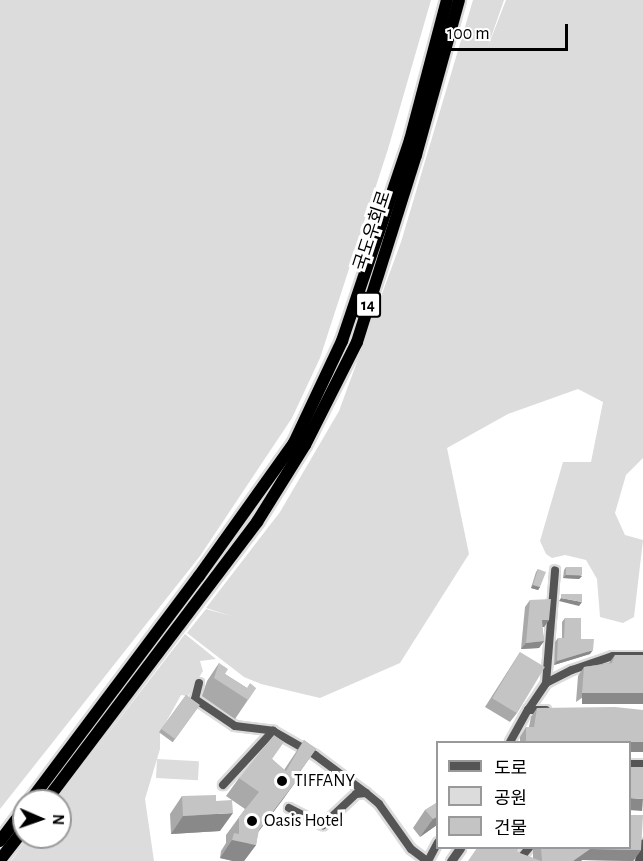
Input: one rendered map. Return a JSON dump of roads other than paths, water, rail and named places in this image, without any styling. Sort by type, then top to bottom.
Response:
[{"type":"highway","name":"국도우회로","points":[[39,789],[199,576],[294,442],[342,341],[410,140],[447,0]]},
{"type":"highway","name":"국도우회로","points":[[55,789],[214,581],[283,482],[357,342],[416,155],[459,0]]},
{"type":"highway","points":[[0,841],[12,825]]},
{"type":"highway","points":[[0,860],[12,844]]},
{"type":"street","points":[[511,741],[546,683],[555,570]]},
{"type":"street","points":[[546,683],[613,656],[643,656]]},
{"type":"street","points":[[199,683],[195,699],[235,726],[273,731],[315,755],[366,793],[379,804],[399,836],[427,861],[436,845]]},
{"type":"street","points":[[528,710],[551,710]]},
{"type":"street","points":[[223,785],[273,731]]},
{"type":"street","points":[[289,808],[323,825],[356,794],[366,793]]},
{"type":"street","points":[[639,861],[643,843]]},
{"type":"place","name":"TIFFANY","points":[[282,781]]},
{"type":"place","name":"Oasis Hotel","points":[[252,821]]}]
